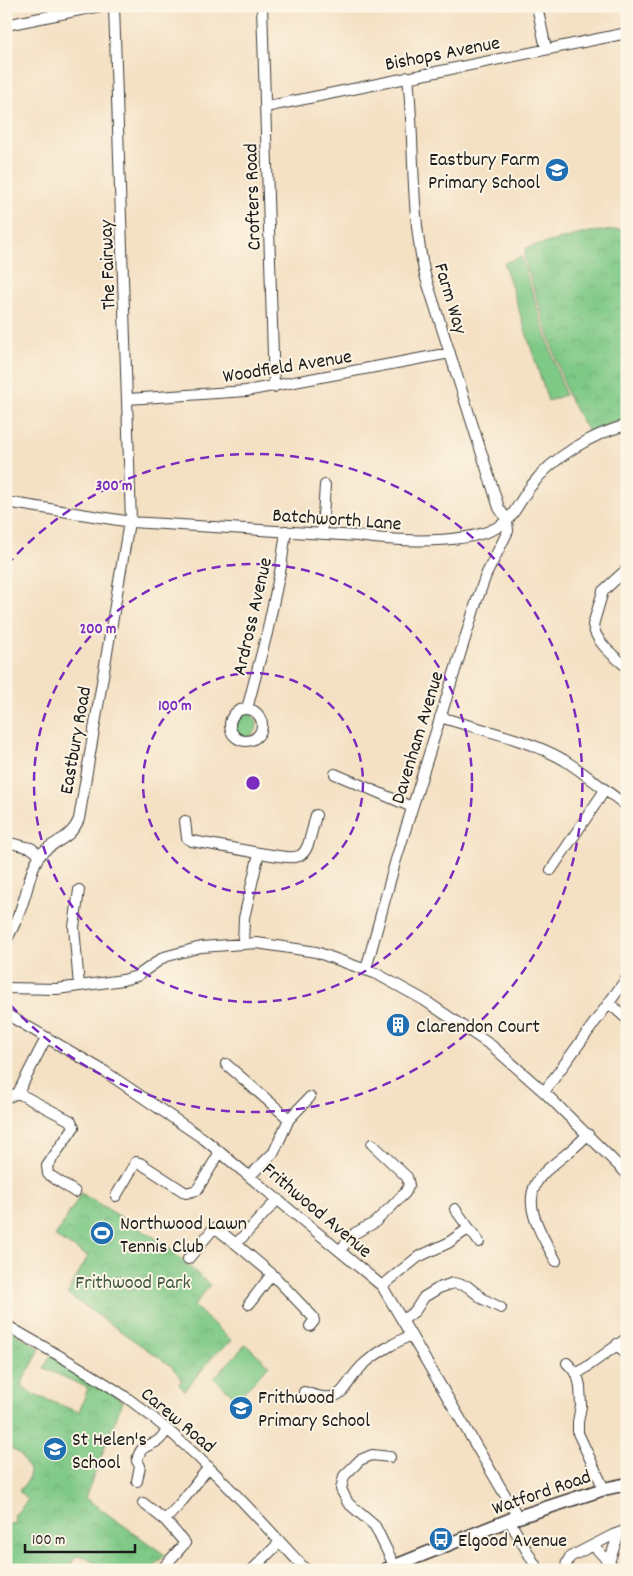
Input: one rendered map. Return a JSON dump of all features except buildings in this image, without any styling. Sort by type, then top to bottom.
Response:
[{"type":"main road","name":"Watford Road","points":[[390,1568],[514,1519],[604,1489],[627,1484]]},
{"type":"street","points":[[6,24],[100,6]]},
{"type":"street","name":"The Fairway","points":[[114,6],[128,399],[130,522]]},
{"type":"street","name":"Crofters Road","points":[[262,6],[274,387]]},
{"type":"street","points":[[537,6],[546,49]]},
{"type":"street","name":"Bishops Avenue","points":[[265,107],[627,33]]},
{"type":"street","name":"Farm Way","points":[[408,77],[415,209],[420,256],[499,508],[507,520]]},
{"type":"street","name":"Woodfield Avenue","points":[[128,399],[219,394],[274,387],[450,354]]},
{"type":"street","name":"Batchworth Lane","points":[[6,502],[130,522],[322,533],[389,540],[427,540],[475,535],[494,529],[507,520],[536,479],[554,463],[586,442],[627,425]]},
{"type":"street","points":[[322,533],[325,485]]},
{"type":"street","name":"Davenham Avenue","points":[[366,969],[412,806],[477,600],[486,575],[508,531],[507,520]]},
{"type":"street","name":"Eastbury Road","points":[[40,855],[70,833],[79,819],[130,522]]},
{"type":"street","name":"Ardross Avenue","points":[[247,709],[267,633],[286,531]]},
{"type":"street","points":[[627,570],[603,591],[594,630],[606,648],[627,667]]},
{"type":"street","points":[[440,717],[548,752],[564,760],[627,806]]},
{"type":"street","points":[[335,774],[412,806]]},
{"type":"street","points":[[551,870],[605,790]]},
{"type":"street","points":[[186,822],[187,838],[192,841],[292,858],[299,856],[307,848],[316,815]]},
{"type":"street","points":[[6,842],[31,848],[40,855],[35,864],[19,915],[6,941]]},
{"type":"street","points":[[243,944],[244,918],[260,853]]},
{"type":"street","points":[[79,890],[74,927],[79,986]]},
{"type":"street","points":[[6,988],[44,989],[131,978],[157,960],[175,953],[201,948],[257,943],[316,952],[366,969],[424,1000],[492,1046],[544,1092],[627,1174]]},
{"type":"street","points":[[544,1092],[627,978]]},
{"type":"street","points":[[609,1003],[627,1019]]},
{"type":"street","name":"Frithwood Avenue","points":[[6,1014],[104,1071],[186,1126],[250,1176],[382,1286],[403,1320],[514,1519]]},
{"type":"street","points":[[6,1098],[18,1093],[46,1038]]},
{"type":"street","points":[[226,1064],[289,1119]]},
{"type":"street","points":[[18,1093],[71,1121],[74,1128],[47,1166],[48,1174],[75,1192]]},
{"type":"street","points":[[250,1176],[274,1152],[289,1119],[310,1097]]},
{"type":"street","points":[[556,1261],[536,1224],[532,1209],[532,1196],[538,1181],[545,1171],[588,1134]]},
{"type":"street","points":[[340,1250],[355,1233],[374,1223],[405,1193],[409,1185],[407,1177],[372,1144]]},
{"type":"street","points":[[116,1196],[136,1162],[186,1193],[197,1190],[220,1152]]},
{"type":"street","points":[[236,1244],[278,1199]]},
{"type":"street","points":[[456,1209],[479,1242]]},
{"type":"street","points":[[382,1286],[418,1257],[448,1243],[469,1228]]},
{"type":"street","points":[[188,1259],[213,1229],[217,1229],[272,1274],[313,1317],[314,1321],[310,1326]]},
{"type":"street","points":[[249,1304],[272,1274]]},
{"type":"street","points":[[403,1320],[415,1311],[424,1297],[439,1288],[453,1283],[466,1286],[483,1299],[500,1308]]},
{"type":"street","name":"Carew Road","points":[[6,1325],[92,1374],[131,1401],[186,1445],[237,1494],[306,1570]]},
{"type":"street","points":[[304,1392],[316,1396],[334,1397],[343,1392],[363,1365],[380,1351],[411,1335]]},
{"type":"street","points":[[577,1374],[627,1338]]},
{"type":"street","points":[[617,1344],[627,1356]]},
{"type":"street","points":[[567,1363],[577,1374],[580,1386],[581,1406],[578,1433],[604,1489]]},
{"type":"street","points":[[136,1481],[140,1466],[137,1461],[138,1453],[144,1446],[159,1440],[167,1430]]},
{"type":"street","points":[[390,1457],[372,1455],[360,1460],[344,1476],[341,1489],[348,1503],[375,1526],[390,1568]]},
{"type":"street","points":[[165,1520],[179,1506],[209,1467]]},
{"type":"street","points":[[143,1503],[165,1520],[185,1543],[163,1568]]},
{"type":"street","points":[[514,1519],[538,1570]]},
{"type":"street","points":[[568,1570],[566,1562],[570,1557],[623,1531]]},
{"type":"street","points":[[613,1566],[623,1531]]},
{"type":"street","points":[[252,1570],[280,1542]]},
{"type":"street","points":[[594,1546],[613,1566]]},
{"type":"green space","points":[[627,229],[627,418],[588,432],[568,396],[524,258],[526,248],[590,232]]},
{"type":"green space","points":[[521,257],[565,395],[548,401],[504,263]]},
{"type":"green space","points":[[245,713],[254,716],[257,725],[254,734],[245,737],[236,734],[233,725],[236,716]]},
{"type":"green space","name":"Frithwood Park","points":[[81,1193],[162,1242],[210,1285],[194,1306],[232,1341],[215,1354],[185,1390],[179,1385],[182,1379],[171,1366],[67,1294],[88,1256],[55,1237]]},
{"type":"green space","name":"St Helen's School","points":[[6,1328],[40,1348],[21,1384],[32,1394],[79,1412],[88,1388],[44,1368],[51,1355],[67,1363],[123,1401],[85,1498],[165,1555],[154,1566],[158,1570],[101,1570],[100,1566],[80,1555],[75,1557],[68,1570],[6,1570],[6,1525],[16,1523],[14,1516],[28,1500],[19,1491],[28,1480],[30,1472],[20,1454],[6,1445]]},
{"type":"green space","points":[[246,1344],[269,1365],[237,1399],[214,1378]]},
{"type":"place","name":"Eastbury Farm Primary School","points":[[557,170]]},
{"type":"place","name":"Clarendon Court","points":[[398,1025]]},
{"type":"place","name":"Northwood Lawn Tennis Club","points":[[102,1233]]},
{"type":"place","name":"Frithwood Primary School","points":[[241,1408]]},
{"type":"place","name":"St Helen's School","points":[[55,1449]]},
{"type":"place","name":"Elgood Avenue","points":[[441,1539]]}]
